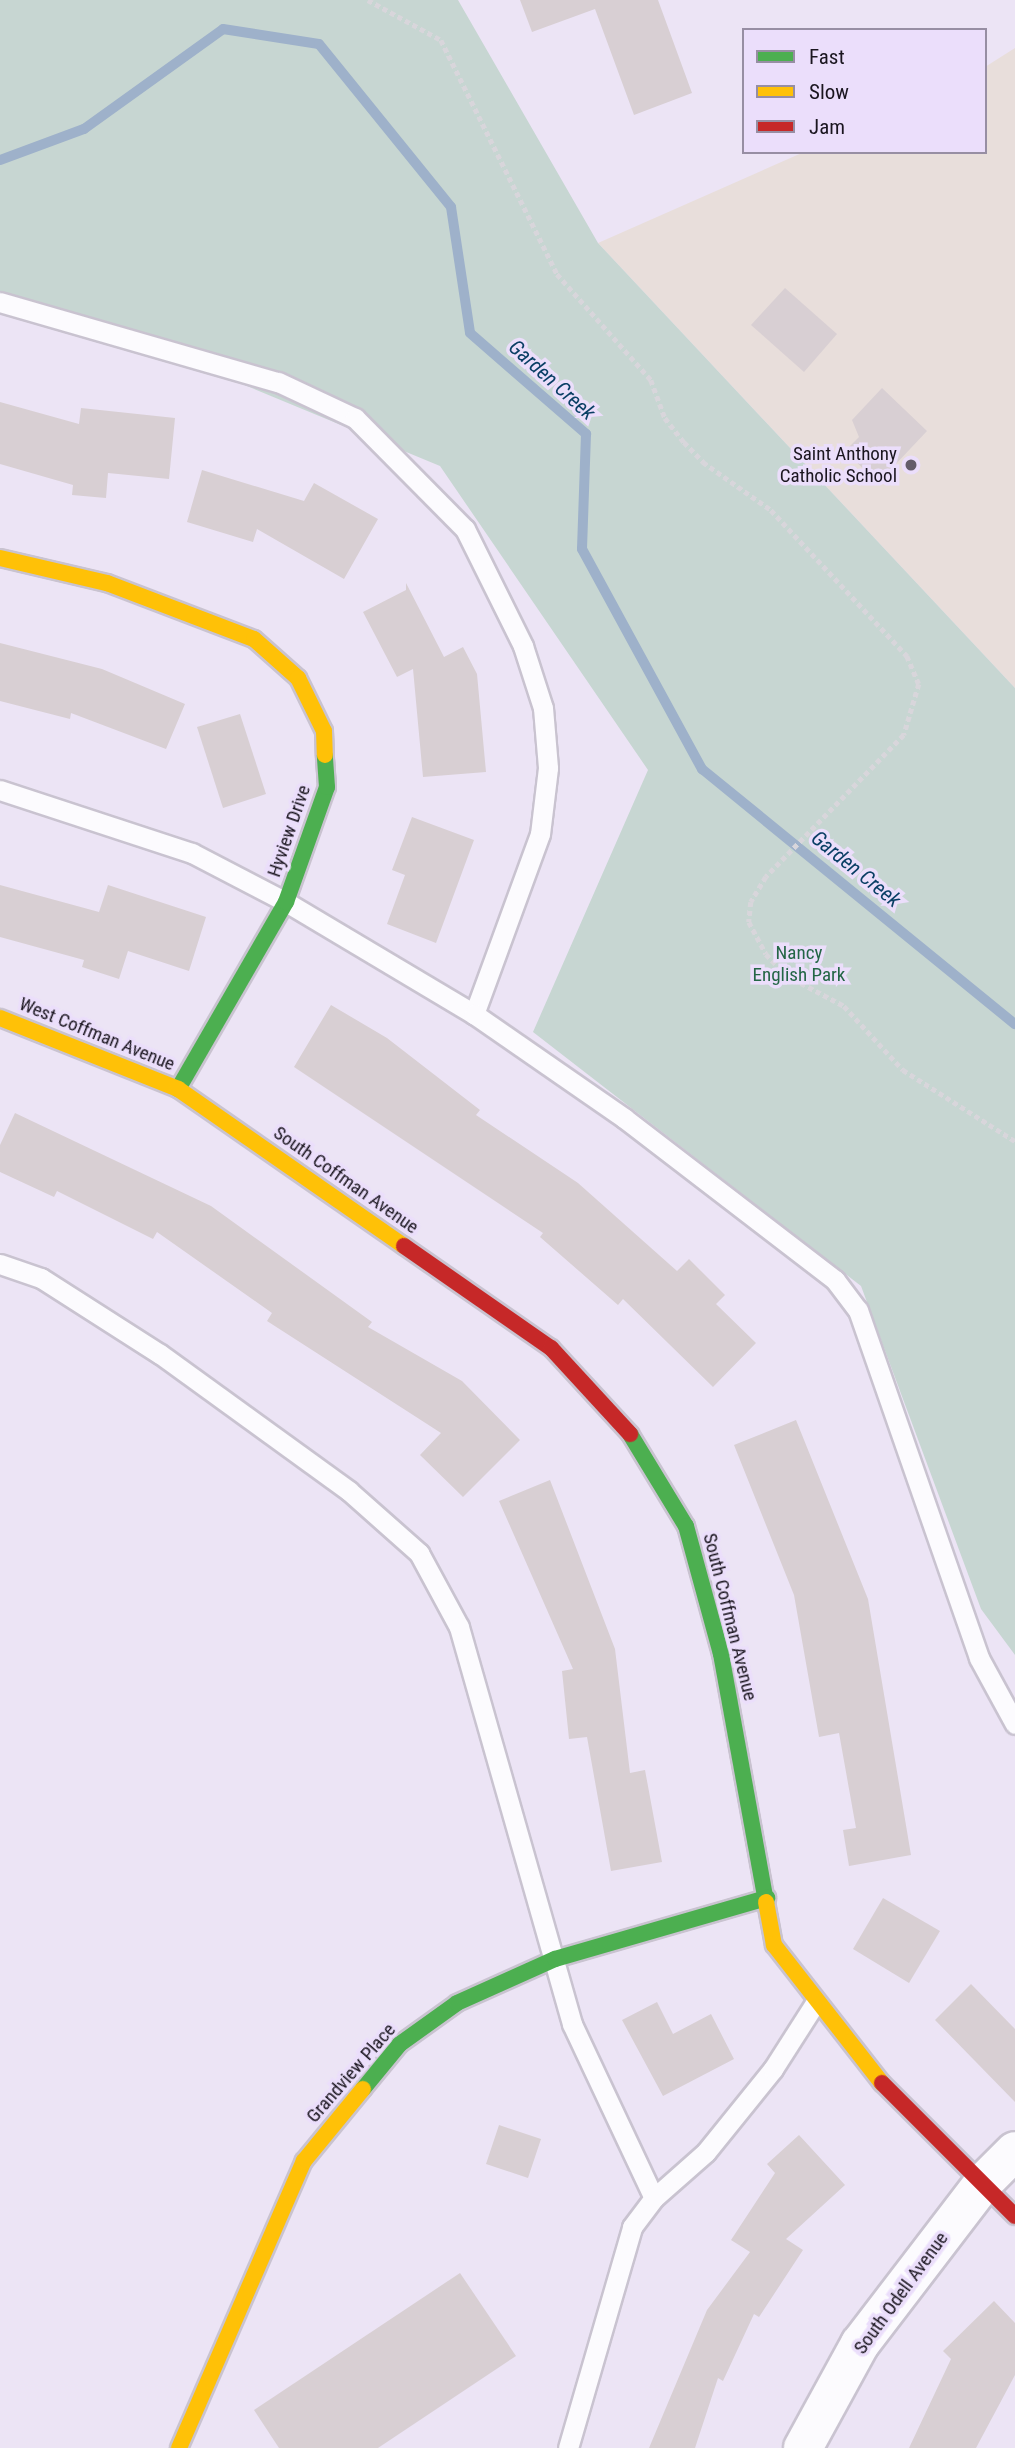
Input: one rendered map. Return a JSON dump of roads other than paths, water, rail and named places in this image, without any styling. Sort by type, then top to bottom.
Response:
[{"type":"street","name":"Hyview Drive","points":[[0,558],[107,583],[254,639],[298,678],[324,731],[327,787],[286,902],[178,1089]]},
{"type":"street","name":"West Coffman Avenue","points":[[0,1018],[178,1089]]},
{"type":"street","name":"South Coffman Avenue","points":[[178,1089],[551,1348],[633,1437],[686,1526],[721,1654],[774,1945],[814,2005],[862,2063],[1015,2216]]},
{"type":"street","name":"Grandview Place","points":[[179,2448],[312,2151],[400,2044],[457,2003],[555,1959],[767,1898]]},
{"type":"street","name":"South Odell Avenue","points":[[803,2448],[860,2344],[983,2183],[1015,2151]]},
{"type":"lane","points":[[0,302],[278,382],[355,418],[465,529],[523,646],[543,708],[548,768],[540,834],[474,1014]]},
{"type":"lane","points":[[0,790],[192,853],[286,902],[474,1014],[624,1118],[835,1280],[858,1310],[979,1658],[1015,1724]]},
{"type":"lane","points":[[0,1264],[41,1278],[160,1354],[349,1491],[419,1553],[459,1626],[572,2024],[654,2198]]},
{"type":"lane","points":[[568,2448],[632,2227],[654,2198],[706,2152],[773,2069],[814,2005]]},
{"type":"waterway","name":"Garden Creek","points":[[0,160],[84,129],[223,29],[319,44],[451,207],[470,333],[586,434],[582,549],[702,769],[1015,1024]]},
{"type":"place","name":"Saint Anthony Catholic School","points":[[911,465]]},
{"type":"park label","name":"Nancy English Park","points":[[799,964]]}]
